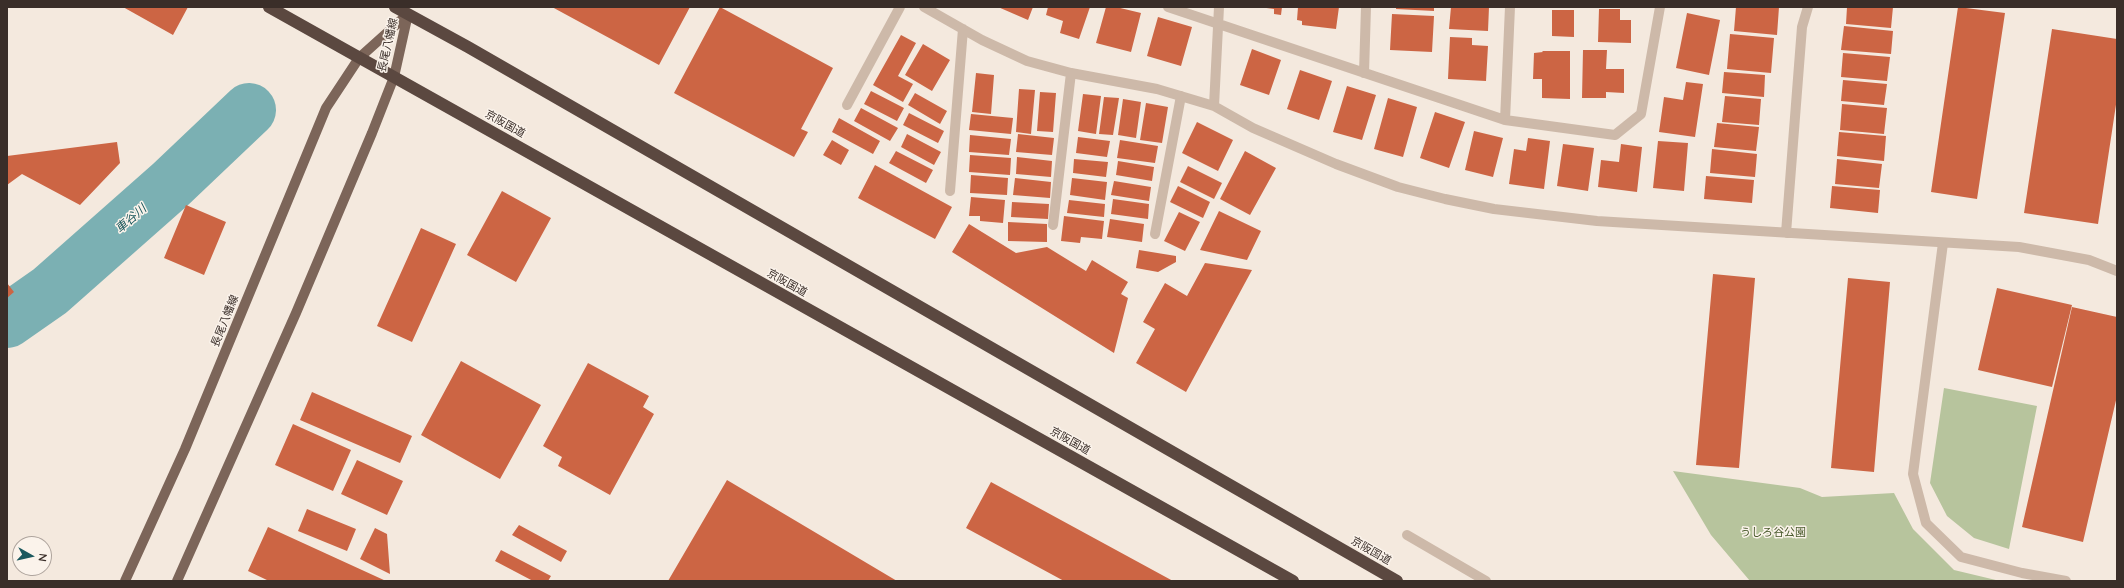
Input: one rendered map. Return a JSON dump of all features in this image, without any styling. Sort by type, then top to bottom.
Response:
[{"type":"highway","name":"京阪国道","points":[[269,7],[1293,581]]},
{"type":"highway","name":"京阪国道","points":[[395,7],[409,11],[468,47],[1397,581]]},
{"type":"main road","name":"長尾八幡線","points":[[125,581],[185,449],[326,108],[359,58],[409,11]]},
{"type":"main road","name":"長尾八幡線","points":[[177,581],[296,313],[394,77],[409,11]]},
{"type":"street","points":[[846,105],[900,7]]},
{"type":"street","points":[[924,7],[963,29],[1027,61],[1071,73],[1157,89],[1214,106],[1253,128],[1336,164],[1398,187],[1444,199],[1494,209],[1597,221],[2019,247],[2089,260],[2117,271]]},
{"type":"street","points":[[1168,7],[1505,120],[1615,135],[1641,114],[1660,7]]},
{"type":"street","points":[[1214,106],[1219,7]]},
{"type":"street","points":[[1364,73],[1366,7]]},
{"type":"street","points":[[1505,120],[1510,7]]},
{"type":"street","points":[[1786,233],[1802,28],[1808,7]]},
{"type":"street","points":[[950,191],[963,29]]},
{"type":"street","points":[[1054,225],[1071,73]]},
{"type":"street","points":[[1155,234],[1181,96]]},
{"type":"street","points":[[1943,243],[1913,474],[1926,522],[1961,557],[2022,573],[2066,581]]},
{"type":"street","points":[[1407,535],[1486,581]]},
{"type":"green space","points":[[1944,388],[2037,406],[2009,549],[1974,538],[1947,516],[1930,483]]},
{"type":"green space","name":"うしろ谷公園","points":[[1673,471],[1800,488],[1822,497],[1894,493],[1913,529],[1954,570],[2000,581],[1750,581],[1711,535]]},
{"type":"building","points":[[123,7],[188,7],[173,35]]},
{"type":"building","points":[[552,7],[690,7],[659,65]]},
{"type":"building","points":[[720,7],[833,68],[801,129],[808,132],[794,157],[674,93]]},
{"type":"building","points":[[998,7],[1033,7],[1028,20]]},
{"type":"building","points":[[1048,7],[1090,7],[1079,39],[1060,33],[1063,21],[1046,15]]},
{"type":"building","points":[[1106,7],[1116,7],[1141,13],[1131,52],[1096,43]]},
{"type":"building","points":[[1259,7],[1282,7],[1281,15],[1274,14],[1274,9]]},
{"type":"building","points":[[1298,7],[1339,7],[1336,29],[1302,25],[1302,21],[1297,20]]},
{"type":"building","points":[[1396,7],[1434,7],[1434,11],[1396,9]]},
{"type":"building","points":[[1451,7],[1489,7],[1488,31],[1449,29]]},
{"type":"building","points":[[1736,7],[1779,7],[1777,35],[1734,31]]},
{"type":"building","points":[[1847,7],[1893,7],[1891,28],[1846,24]]},
{"type":"building","points":[[1958,7],[2005,13],[1977,199],[1931,192]]},
{"type":"building","points":[[1599,9],[1620,9],[1620,20],[1631,20],[1631,43],[1598,42]]},
{"type":"building","points":[[1552,10],[1574,10],[1574,37],[1552,36]]},
{"type":"building","points":[[1687,13],[1720,20],[1709,75],[1676,68]]},
{"type":"building","points":[[1392,14],[1434,16],[1432,52],[1390,50]]},
{"type":"building","points":[[1158,17],[1192,27],[1181,66],[1147,56]]},
{"type":"building","points":[[1844,26],[1893,31],[1891,54],[1841,50]]},
{"type":"building","points":[[2052,29],[2117,39],[2117,98],[2098,224],[2024,213]]},
{"type":"building","points":[[1730,34],[1774,38],[1771,73],[1727,69]]},
{"type":"building","points":[[901,35],[916,43],[898,76],[913,84],[903,102],[873,85]]},
{"type":"building","points":[[1450,37],[1472,38],[1472,45],[1488,46],[1486,81],[1448,79]]},
{"type":"building","points":[[923,44],[950,60],[932,91],[905,75]]},
{"type":"building","points":[[1252,49],[1281,60],[1269,95],[1240,85]]},
{"type":"building","points":[[1583,50],[1607,50],[1606,69],[1624,69],[1624,93],[1606,92],[1606,98],[1582,98]]},
{"type":"building","points":[[1542,51],[1570,51],[1570,99],[1542,98],[1542,79],[1533,79],[1534,53],[1543,52]]},
{"type":"building","points":[[1843,53],[1890,57],[1887,81],[1841,77]]},
{"type":"building","points":[[1300,70],[1332,81],[1319,120],[1287,109]]},
{"type":"building","points":[[1724,72],[1765,75],[1764,97],[1722,93]]},
{"type":"building","points":[[976,73],[994,75],[991,114],[972,112]]},
{"type":"building","points":[[1843,80],[1887,84],[1884,105],[1841,101]]},
{"type":"building","points":[[1686,82],[1703,84],[1695,137],[1659,132],[1664,97],[1683,100]]},
{"type":"building","points":[[1347,86],[1376,95],[1362,140],[1333,132]]},
{"type":"building","points":[[1019,89],[1035,90],[1031,134],[1016,132]]},
{"type":"building","points":[[871,91],[904,108],[897,121],[864,104]]},
{"type":"building","points":[[1040,92],[1056,93],[1053,132],[1037,131]]},
{"type":"building","points":[[915,93],[947,111],[940,124],[908,105]]},
{"type":"building","points":[[1083,94],[1101,96],[1096,134],[1078,131]]},
{"type":"building","points":[[1725,96],[1761,99],[1759,125],[1722,122]]},
{"type":"building","points":[[1104,97],[1119,98],[1113,135],[1099,134]]},
{"type":"building","points":[[1388,98],[1417,107],[1403,157],[1374,149]]},
{"type":"building","points":[[1123,99],[1141,102],[1136,138],[1118,135]]},
{"type":"building","points":[[1146,103],[1168,107],[1162,143],[1140,140]]},
{"type":"building","points":[[1842,104],[1887,108],[1884,134],[1840,130]]},
{"type":"building","points":[[861,108],[898,128],[890,141],[854,121]]},
{"type":"building","points":[[1435,112],[1465,122],[1449,168],[1420,158]]},
{"type":"building","points":[[909,113],[944,131],[938,143],[903,125]]},
{"type":"building","points":[[971,114],[1013,118],[1011,134],[969,130]]},
{"type":"building","points":[[839,118],[880,141],[873,154],[832,132]]},
{"type":"building","points":[[1197,122],[1233,140],[1218,171],[1182,153]]},
{"type":"building","points":[[1717,123],[1759,127],[1756,151],[1714,147]]},
{"type":"building","points":[[1474,131],[1503,138],[1493,177],[1465,170]]},
{"type":"building","points":[[1839,132],[1886,136],[1884,161],[1837,156]]},
{"type":"building","points":[[907,134],[941,152],[934,165],[901,147]]},
{"type":"building","points":[[1018,134],[1054,138],[1052,155],[1016,152]]},
{"type":"building","points":[[970,135],[1011,139],[1009,155],[969,152]]},
{"type":"building","points":[[1078,137],[1110,141],[1107,157],[1076,153]]},
{"type":"building","points":[[1528,138],[1550,141],[1544,189],[1509,184],[1514,149],[1526,151]]},
{"type":"building","points":[[832,140],[849,150],[841,165],[823,155]]},
{"type":"building","points":[[1120,140],[1158,146],[1155,163],[1117,158]]},
{"type":"building","points":[[1658,141],[1688,143],[1684,191],[1653,188]]},
{"type":"building","points":[[117,142],[120,163],[80,205],[22,174],[7,185],[7,156]]},
{"type":"building","points":[[1563,144],[1594,148],[1588,191],[1557,186]]},
{"type":"building","points":[[1621,144],[1642,147],[1637,192],[1598,187],[1601,160],[1619,162]]},
{"type":"building","points":[[1712,149],[1757,154],[1755,177],[1710,173]]},
{"type":"building","points":[[896,151],[933,170],[926,183],[889,163]]},
{"type":"building","points":[[1245,151],[1276,168],[1250,215],[1220,199]]},
{"type":"building","points":[[970,155],[1011,158],[1010,175],[969,172]]},
{"type":"building","points":[[1017,157],[1052,161],[1051,177],[1016,174]]},
{"type":"building","points":[[1074,159],[1108,162],[1106,177],[1073,173]]},
{"type":"building","points":[[1837,159],[1882,164],[1879,188],[1835,184]]},
{"type":"building","points":[[1118,161],[1154,167],[1152,181],[1116,175]]},
{"type":"building","points":[[875,165],[952,207],[935,239],[858,198]]},
{"type":"building","points":[[1188,166],[1222,183],[1214,199],[1180,182]]},
{"type":"building","points":[[971,175],[1008,178],[1007,195],[970,193]]},
{"type":"building","points":[[1706,176],[1754,180],[1752,203],[1704,199]]},
{"type":"building","points":[[1015,178],[1051,182],[1050,198],[1013,195]]},
{"type":"building","points":[[1072,178],[1107,182],[1105,200],[1070,195]]},
{"type":"building","points":[[1114,181],[1151,187],[1149,201],[1111,195]]},
{"type":"building","points":[[1178,186],[1210,202],[1203,218],[1170,202]]},
{"type":"building","points":[[1832,186],[1880,190],[1878,213],[1830,208]]},
{"type":"building","points":[[502,191],[551,218],[516,282],[467,255]]},
{"type":"building","points":[[971,197],[1005,200],[1003,223],[980,221],[980,216],[969,216]]},
{"type":"building","points":[[1113,199],[1149,204],[1148,219],[1111,214]]},
{"type":"building","points":[[1069,200],[1105,204],[1104,217],[1067,213]]},
{"type":"building","points":[[1012,202],[1049,204],[1048,219],[1011,217]]},
{"type":"building","points":[[186,205],[226,222],[204,275],[164,258]]},
{"type":"building","points":[[1219,211],[1261,231],[1247,260],[1200,250]]},
{"type":"building","points":[[1179,212],[1200,222],[1185,251],[1164,241]]},
{"type":"building","points":[[1064,216],[1104,221],[1102,239],[1081,237],[1080,243],[1061,241]]},
{"type":"building","points":[[1110,219],[1144,224],[1142,242],[1107,237]]},
{"type":"building","points":[[1008,222],[1047,224],[1047,242],[1008,241]]},
{"type":"building","points":[[969,224],[1016,253],[1047,247],[1086,271],[1092,260],[1128,282],[1121,294],[1128,298],[1114,353],[952,252]]},
{"type":"building","points":[[421,228],[456,244],[412,342],[377,326]]},
{"type":"building","points":[[1139,250],[1176,256],[1176,262],[1158,272],[1136,268]]},
{"type":"building","points":[[1205,263],[1252,270],[1186,392],[1136,363],[1155,329],[1143,322],[1165,283],[1187,296]]},
{"type":"building","points":[[1713,274],[1755,278],[1739,468],[1696,465]]},
{"type":"building","points":[[1848,278],[1890,282],[1874,472],[1831,468]]},
{"type":"building","points":[[7,283],[14,292],[7,298]]},
{"type":"building","points":[[1997,288],[2072,305],[2052,387],[1978,370]]},
{"type":"building","points":[[2072,307],[2117,317],[2117,396],[2083,542],[2022,527]]},
{"type":"building","points":[[461,361],[541,405],[500,479],[421,435]]},
{"type":"building","points":[[588,363],[649,396],[643,407],[654,414],[610,495],[558,466],[562,457],[543,446]]},
{"type":"building","points":[[312,392],[412,436],[400,463],[300,420]]},
{"type":"building","points":[[293,424],[351,450],[333,491],[275,465]]},
{"type":"building","points":[[357,460],[403,481],[387,515],[341,494]]},
{"type":"building","points":[[727,480],[897,581],[668,581]]},
{"type":"building","points":[[991,482],[1173,581],[1064,581],[966,528]]},
{"type":"building","points":[[307,509],[356,529],[347,551],[298,531]]},
{"type":"building","points":[[519,525],[567,551],[561,562],[512,535]]},
{"type":"building","points":[[268,527],[386,581],[269,581],[248,571]]},
{"type":"building","points":[[375,528],[387,534],[390,574],[360,559]]},
{"type":"building","points":[[501,550],[551,576],[548,581],[533,581],[495,561]]},
{"type":"waterway","name":"車谷川","points":[[7,321],[50,291],[170,185],[249,110]]}]
